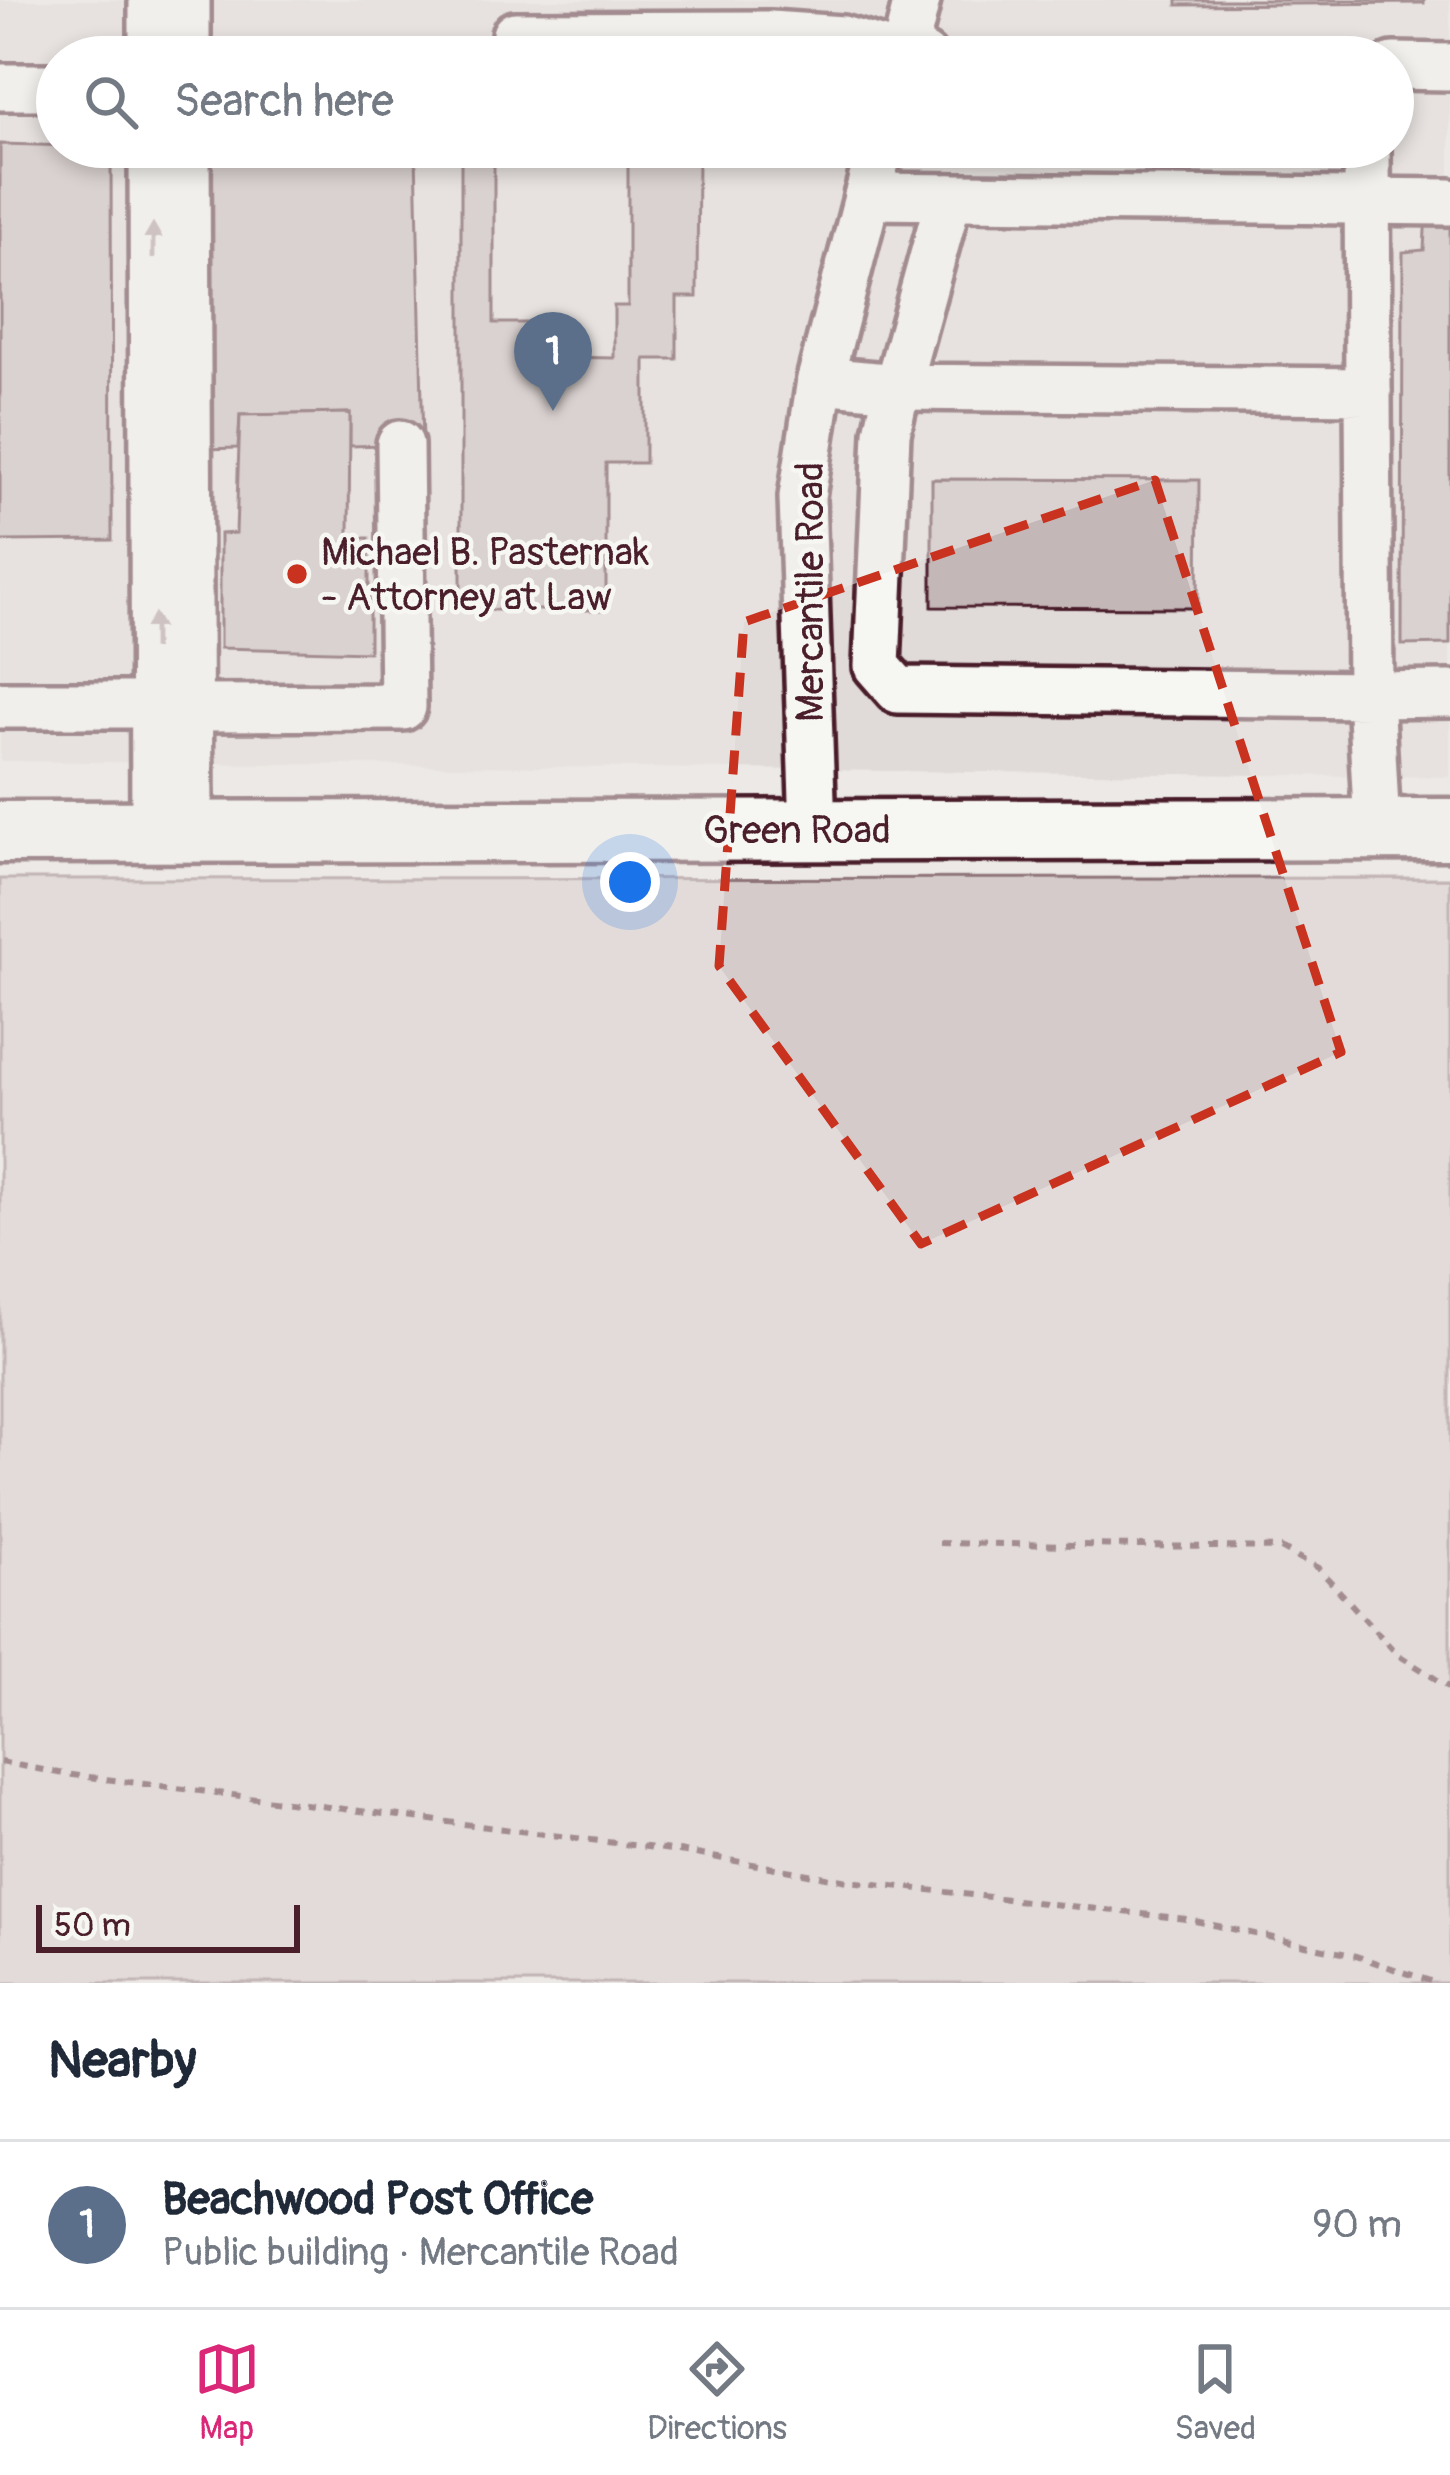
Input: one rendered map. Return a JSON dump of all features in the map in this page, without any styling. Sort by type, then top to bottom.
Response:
[{"type":"main road","name":"Green Road","points":[[0,832],[1450,829]]},
{"type":"street","points":[[152,0],[152,36]]},
{"type":"street","points":[[187,0],[187,36]]},
{"type":"street","points":[[908,36],[917,0]]},
{"type":"street","points":[[515,34],[799,36]]},
{"type":"street","points":[[1414,66],[1450,67]]},
{"type":"street","points":[[0,87],[36,86]]},
{"type":"street","points":[[153,168],[172,707]]},
{"type":"street","points":[[172,832],[186,168]]},
{"type":"street","name":"Mercantile Road","points":[[813,830],[802,497],[820,380],[874,168]]},
{"type":"street","points":[[1366,168],[1370,694],[1377,829]]},
{"type":"street","points":[[867,196],[1450,202]]},
{"type":"street","points":[[949,197],[886,433],[877,666],[898,690],[1450,694]]},
{"type":"street","points":[[820,380],[897,387],[1368,391]]},
{"type":"street","points":[[0,706],[403,707],[400,444]]},
{"type":"path","points":[[939,1543],[1281,1548],[1318,1568],[1397,1654],[1450,1688]]},
{"type":"path","points":[[0,1762],[679,1850],[848,1881],[1186,1919],[1356,1956],[1436,1983]]},
{"type":"highlighted area","points":[[1155,480],[1341,1052],[921,1244],[719,966],[744,622]]},
{"type":"shaded area","points":[[0,0],[1450,0],[1450,777],[0,761]]},
{"type":"shaded area","points":[[1450,878],[1450,1983],[0,1983],[0,879]]},
{"type":"building","points":[[1177,0],[1424,0],[1424,3],[1177,5]]},
{"type":"building","points":[[0,144],[36,145],[36,168],[111,168],[112,540],[0,541]]},
{"type":"building","points":[[205,168],[416,168],[423,444],[350,446],[350,413],[240,415],[238,448],[205,449]]},
{"type":"building","points":[[461,168],[494,168],[494,323],[562,323],[562,357],[614,358],[614,306],[628,306],[628,168],[698,168],[697,297],[677,297],[677,359],[645,359],[645,463],[606,463],[606,610],[461,610]]},
{"type":"building","points":[[1426,211],[1450,212],[1450,644],[1402,645],[1403,252],[1424,250]]},
{"type":"building","points":[[350,413],[349,538],[369,538],[369,652],[220,648],[220,534],[236,533],[240,415]]},
{"type":"building","points":[[932,479],[1199,480],[1198,608],[932,607]]},
{"type":"place","name":"Beachwood Post Office","points":[[553,411]]},
{"type":"place","name":"Michael B. Pasternak - Attorney at Law","points":[[297,574]]}]
